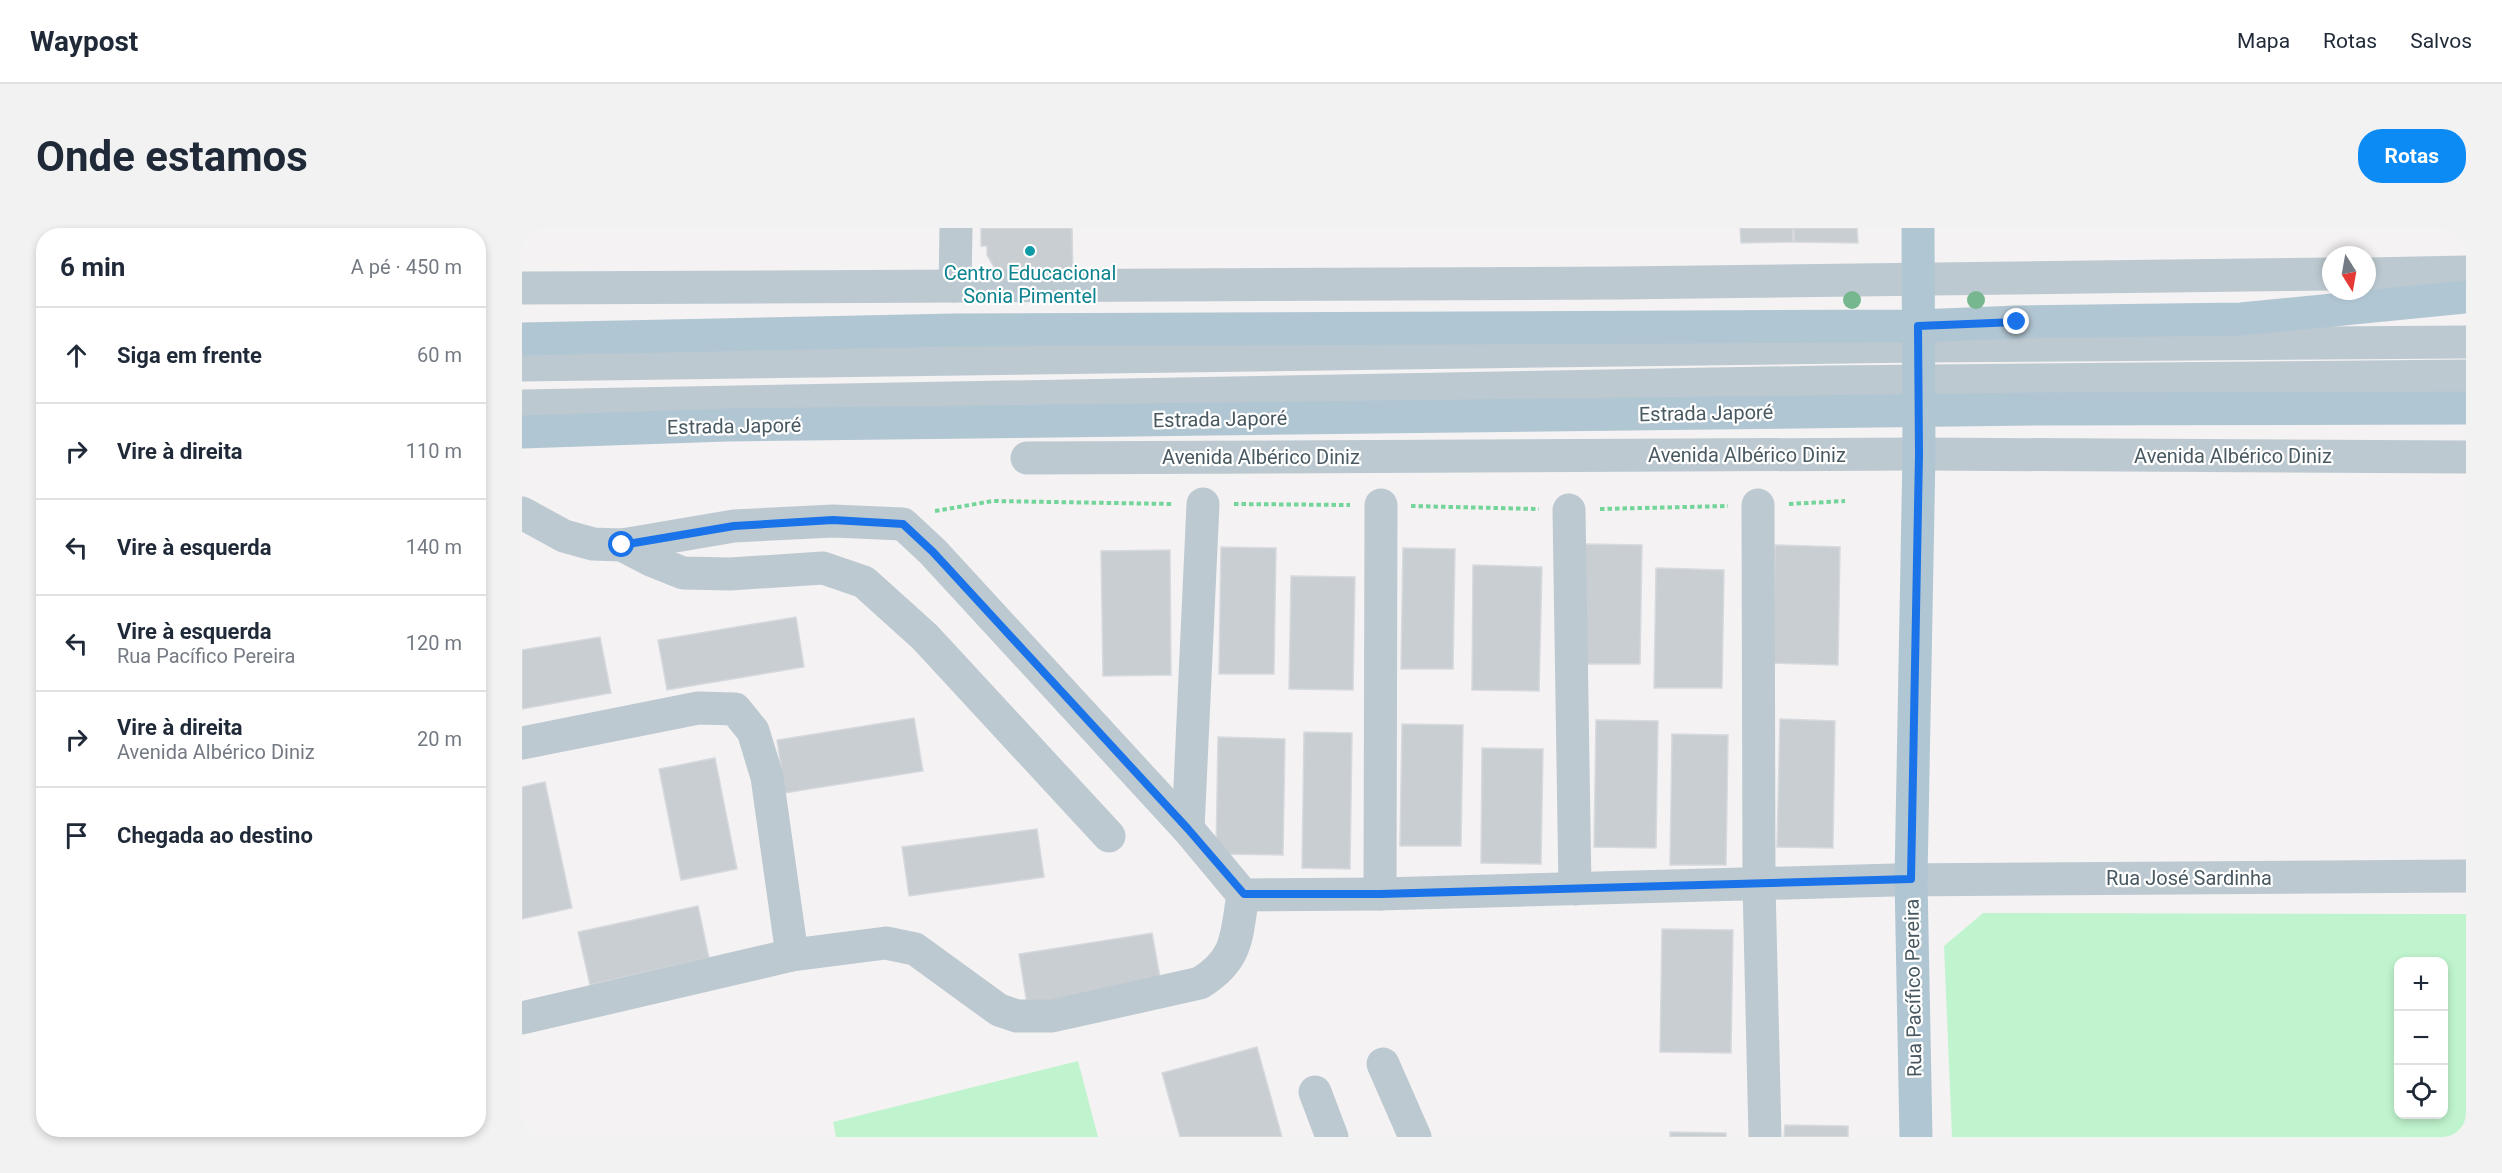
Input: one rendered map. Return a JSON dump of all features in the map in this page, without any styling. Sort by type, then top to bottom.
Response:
[{"type":"main road","name":"Rua Pacífico Pereira","points":[[1916,1137],[1911,879],[1919,454],[1918,228]]},
{"type":"main road","points":[[522,339],[955,330],[1918,336],[2017,322],[2241,319],[2466,297]]},
{"type":"main road","points":[[1918,396],[2466,408]]},
{"type":"main road","name":"Estrada Japoré","points":[[522,432],[1918,396]]},
{"type":"street","points":[[955,286],[956,228]]},
{"type":"street","points":[[2376,274],[2466,272]]},
{"type":"street","points":[[522,288],[1918,280],[2322,274]]},
{"type":"street","points":[[522,365],[1918,336],[2466,342]]},
{"type":"street","points":[[522,406],[1918,396],[2466,376]]},
{"type":"street","name":"Avenida Albérico Diniz","points":[[1027,458],[1919,454],[2466,457]]},
{"type":"street","points":[[1188,829],[1203,504]]},
{"type":"street","points":[[1380,894],[1381,505]]},
{"type":"street","points":[[1758,505],[1759,884],[1766,1137]]},
{"type":"street","points":[[1569,510],[1575,889]]},
{"type":"street","points":[[522,513],[564,536],[593,544],[622,545],[734,526],[833,520],[903,524],[933,552],[1188,829],[1244,894],[1233,952],[1218,972],[1200,983],[1052,1016],[1017,1016],[999,1010],[915,949],[886,943],[792,955],[522,1018]]},
{"type":"street","points":[[622,545],[683,573],[730,574],[823,568],[864,582],[925,636],[1109,836]]},
{"type":"street","points":[[522,743],[698,708],[735,709],[753,731],[767,777],[792,955]]},
{"type":"street","name":"Rua José Sardinha","points":[[1244,894],[1380,894],[1911,879],[2466,876]]},
{"type":"street","points":[[1383,1064],[1415,1137]]},
{"type":"street","points":[[1315,1092],[1332,1137]]},
{"type":"green space","points":[[1983,913],[2466,914],[2466,1137],[1952,1137],[1944,946]]},
{"type":"green space","points":[[1078,1061],[1098,1137],[836,1137],[833,1122]]},
{"type":"building","name":"Centro Educacional Sonia Pimentel","points":[[981,228],[1072,228],[1073,275],[997,272],[987,255],[987,246],[981,246]]},
{"type":"building","points":[[1740,228],[1793,228],[1793,242],[1741,243]]},
{"type":"building","points":[[1794,228],[1857,228],[1858,243],[1794,242]]},
{"type":"building","points":[[1584,544],[1642,545],[1640,664],[1582,664]]},
{"type":"building","points":[[1775,545],[1840,547],[1838,665],[1773,663]]},
{"type":"building","points":[[1221,547],[1276,548],[1274,674],[1219,674]]},
{"type":"building","points":[[1403,548],[1455,549],[1453,669],[1401,669]]},
{"type":"building","points":[[1170,550],[1171,675],[1103,676],[1101,551]]},
{"type":"building","points":[[1473,565],[1542,567],[1539,691],[1472,690]]},
{"type":"building","points":[[1656,568],[1724,570],[1722,688],[1654,688]]},
{"type":"building","points":[[1291,576],[1355,577],[1353,690],[1289,689]]},
{"type":"building","points":[[796,617],[804,667],[667,690],[658,640]]},
{"type":"building","points":[[600,637],[611,693],[522,709],[522,650]]},
{"type":"building","points":[[914,718],[923,771],[785,793],[777,740]]},
{"type":"building","points":[[1780,719],[1835,721],[1833,848],[1777,847]]},
{"type":"building","points":[[1596,720],[1658,721],[1656,848],[1594,847]]},
{"type":"building","points":[[1402,724],[1463,725],[1461,846],[1400,846]]},
{"type":"building","points":[[1304,732],[1352,733],[1350,869],[1302,868]]},
{"type":"building","points":[[1672,734],[1728,735],[1726,865],[1670,865]]},
{"type":"building","points":[[1218,737],[1285,739],[1283,855],[1216,854]]},
{"type":"building","points":[[1482,748],[1543,749],[1541,864],[1481,863]]},
{"type":"building","points":[[715,758],[737,869],[681,880],[659,769]]},
{"type":"building","points":[[545,782],[572,908],[522,919],[522,787]]},
{"type":"building","points":[[1037,829],[1044,877],[909,896],[902,847]]},
{"type":"building","points":[[698,906],[709,958],[590,985],[578,932]]},
{"type":"building","points":[[1662,929],[1733,930],[1731,1053],[1660,1052]]},
{"type":"building","points":[[1152,933],[1161,983],[1027,1004],[1019,954]]},
{"type":"building","points":[[1257,1047],[1282,1137],[1180,1137],[1162,1073]]},
{"type":"building","points":[[1785,1125],[1848,1126],[1848,1137],[1784,1137]]},
{"type":"building","points":[[1670,1132],[1726,1133],[1726,1137],[1670,1137]]},
{"type":"place","name":"Centro Educacional Sonia Pimentel","points":[[1030,251]]},
{"type":"route","points":[[622,545],[734,526],[833,520],[903,524],[933,552],[1188,829],[1244,894],[1380,894],[1911,879],[1919,454],[1918,326],[2017,322]]}]
